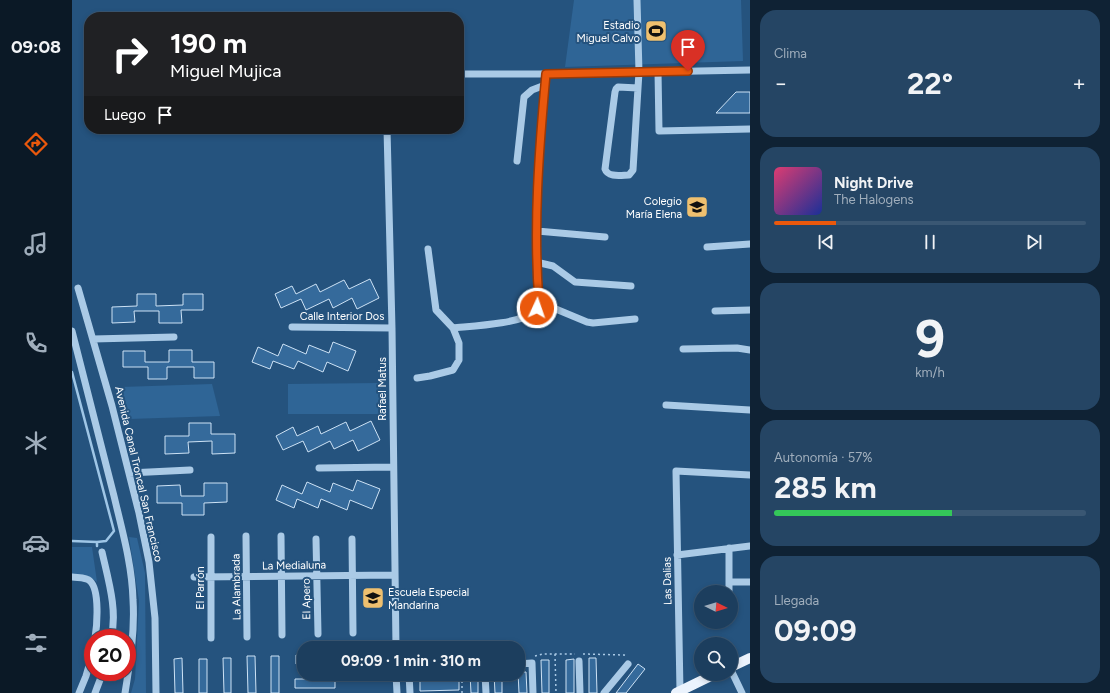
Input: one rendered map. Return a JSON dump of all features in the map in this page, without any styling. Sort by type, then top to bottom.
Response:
[{"type":"main road","points":[[738,663],[750,658]]},
{"type":"main road","points":[[678,692],[701,681]]},
{"type":"street","points":[[637,0],[639,72],[633,170],[630,175],[609,175],[606,173],[605,169],[616,89],[618,87],[638,88]]},
{"type":"street","points":[[464,74],[750,70]]},
{"type":"street","points":[[658,71],[659,131],[750,129]]},
{"type":"street","points":[[453,328],[499,323],[527,316],[534,312],[539,302],[536,262],[541,140],[546,74]]},
{"type":"street","points":[[517,161],[524,97],[532,90],[545,85]]},
{"type":"street","name":"Rafael Matus","points":[[387,134],[392,328],[396,641]]},
{"type":"street","points":[[537,231],[605,236]]},
{"type":"street","points":[[707,247],[750,244]]},
{"type":"street","points":[[417,378],[453,370],[459,360],[459,343],[453,328],[436,310],[428,249]]},
{"type":"street","points":[[536,262],[553,266],[575,282],[631,286]]},
{"type":"street","name":"Avenida Canal Troncal San Francisco","points":[[78,288],[129,473],[144,539],[152,585],[155,618],[156,693]]},
{"type":"street","points":[[539,302],[587,322],[593,323],[636,319]]},
{"type":"street","points":[[715,312],[750,310]]},
{"type":"street","name":"Calle Interior Dos","points":[[292,327],[392,328]]},
{"type":"street","points":[[72,331],[102,447],[130,569],[133,599],[133,640],[125,693]]},
{"type":"street","points":[[93,339],[174,337]]},
{"type":"street","points":[[683,349],[730,348],[750,350]]},
{"type":"street","points":[[666,405],[750,410]]},
{"type":"street","points":[[319,468],[394,467]]},
{"type":"street","points":[[129,473],[190,470]]},
{"type":"street","name":"Las Dalias","points":[[678,692],[676,471],[750,475]]},
{"type":"street","name":"La Alambrada","points":[[246,536],[247,637]]},
{"type":"street","points":[[281,536],[282,635]]},
{"type":"street","name":"El Parrón","points":[[211,537],[212,638]]},
{"type":"street","name":"El Apero","points":[[316,539],[318,634]]},
{"type":"street","points":[[352,539],[353,633]]},
{"type":"street","points":[[677,555],[750,546]]},
{"type":"street","points":[[729,548],[729,582],[750,582]]},
{"type":"street","points":[[102,552],[112,595],[113,629]]},
{"type":"street","name":"La Medialuna","points":[[194,577],[394,575]]},
{"type":"street","points":[[72,577],[86,579],[93,585],[96,611],[95,629]]},
{"type":"street","points":[[579,661],[580,693]]},
{"type":"street","points":[[525,664],[532,663],[533,693]]},
{"type":"street","points":[[604,693],[628,664]]},
{"type":"street","points":[[79,693],[84,681]]},
{"type":"street","points":[[95,693],[100,681]]},
{"type":"street","points":[[396,681],[397,693]]},
{"type":"street","points":[[409,681],[410,693]]},
{"type":"street","points":[[485,681],[486,693]]},
{"type":"street","points":[[736,681],[742,693]]},
{"type":"path","points":[[555,654],[556,693]]},
{"type":"path","points":[[462,681],[462,693]]},
{"type":"shaded area","name":"Estadio Miguel Calvo","points":[[574,0],[741,0],[743,61],[565,67]]},
{"type":"shaded area","points":[[381,383],[381,414],[288,414],[288,384]]},
{"type":"shaded area","points":[[212,384],[220,416],[129,419],[121,387]]},
{"type":"shaded area","points":[[129,537],[137,538],[145,573],[146,693],[131,693],[134,681],[136,681],[139,601]]},
{"type":"shaded area","points":[[72,547],[92,547],[97,582],[90,577],[72,574]]},
{"type":"building","points":[[736,92],[750,92],[750,113],[716,113]]},
{"type":"building","points":[[370,279],[379,298],[357,309],[352,298],[333,308],[329,299],[306,310],[301,299],[281,308],[275,294],[292,286],[296,294],[316,284],[320,292],[344,280],[349,289]]},
{"type":"building","points":[[137,294],[156,294],[156,306],[183,305],[183,294],[203,294],[203,310],[181,310],[182,323],[159,323],[159,311],[134,311],[135,322],[112,323],[112,307],[137,306]]},
{"type":"building","points":[[333,342],[356,351],[348,371],[327,362],[323,372],[298,361],[294,369],[273,361],[270,369],[252,362],[258,347],[278,356],[283,344],[306,354],[309,345],[329,353]]},
{"type":"building","points":[[169,350],[192,350],[192,362],[214,362],[214,378],[194,378],[194,367],[167,367],[167,379],[148,379],[148,367],[123,367],[123,351],[145,351],[145,362],[169,362]]},
{"type":"building","points":[[371,421],[380,440],[358,451],[353,440],[334,449],[330,441],[308,452],[303,441],[283,450],[276,436],[293,427],[297,436],[318,426],[321,434],[346,422],[350,431]]},
{"type":"building","points":[[189,423],[211,423],[211,434],[235,434],[235,453],[212,454],[212,441],[188,442],[189,453],[165,454],[165,436],[189,436]]},
{"type":"building","points":[[357,480],[380,489],[372,509],[350,500],[347,510],[321,499],[318,508],[297,499],[294,508],[276,500],[282,485],[302,494],[307,482],[330,492],[333,483],[353,491]]},
{"type":"building","points":[[204,483],[227,483],[227,502],[204,503],[204,515],[182,515],[182,503],[157,503],[157,486],[180,485],[181,496],[204,496]]},
{"type":"building","points":[[247,656],[255,656],[256,693],[248,693]]},
{"type":"building","points":[[271,656],[279,656],[279,693],[271,693]]},
{"type":"building","points":[[182,658],[183,693],[175,693],[174,659]]},
{"type":"building","points":[[223,658],[231,658],[231,693],[224,693]]},
{"type":"building","points":[[589,658],[596,658],[597,693],[589,693]]},
{"type":"building","points":[[199,659],[207,659],[207,693],[199,693]]},
{"type":"building","points":[[574,659],[574,693],[566,693],[566,660]]},
{"type":"building","points":[[541,660],[549,660],[549,693],[542,693]]},
{"type":"building","points":[[638,664],[645,669],[626,693],[616,693]]},
{"type":"building","points":[[526,672],[527,693],[519,693],[518,681],[525,681]]},
{"type":"building","points":[[295,679],[297,679],[297,681],[335,681],[335,688],[295,688]]},
{"type":"building","points":[[420,681],[459,681],[459,690],[420,691]]},
{"type":"building","points":[[470,681],[478,681],[478,693],[471,693]]},
{"type":"building","points":[[494,681],[502,681],[502,693],[495,693]]},
{"type":"waterway","points":[[72,372],[114,531],[106,541],[97,542],[97,546]]},
{"type":"waterway","points":[[72,541],[97,542]]},
{"type":"place","name":"Estadio Miguel Calvo","points":[[656,31]]},
{"type":"place","name":"Colegio María Elena","points":[[697,207]]},
{"type":"place","name":"Escuela Especial Mandarina","points":[[373,598]]},
{"type":"route","points":[[537,308],[539,302],[536,262],[541,140],[546,74],[688,71]]}]
